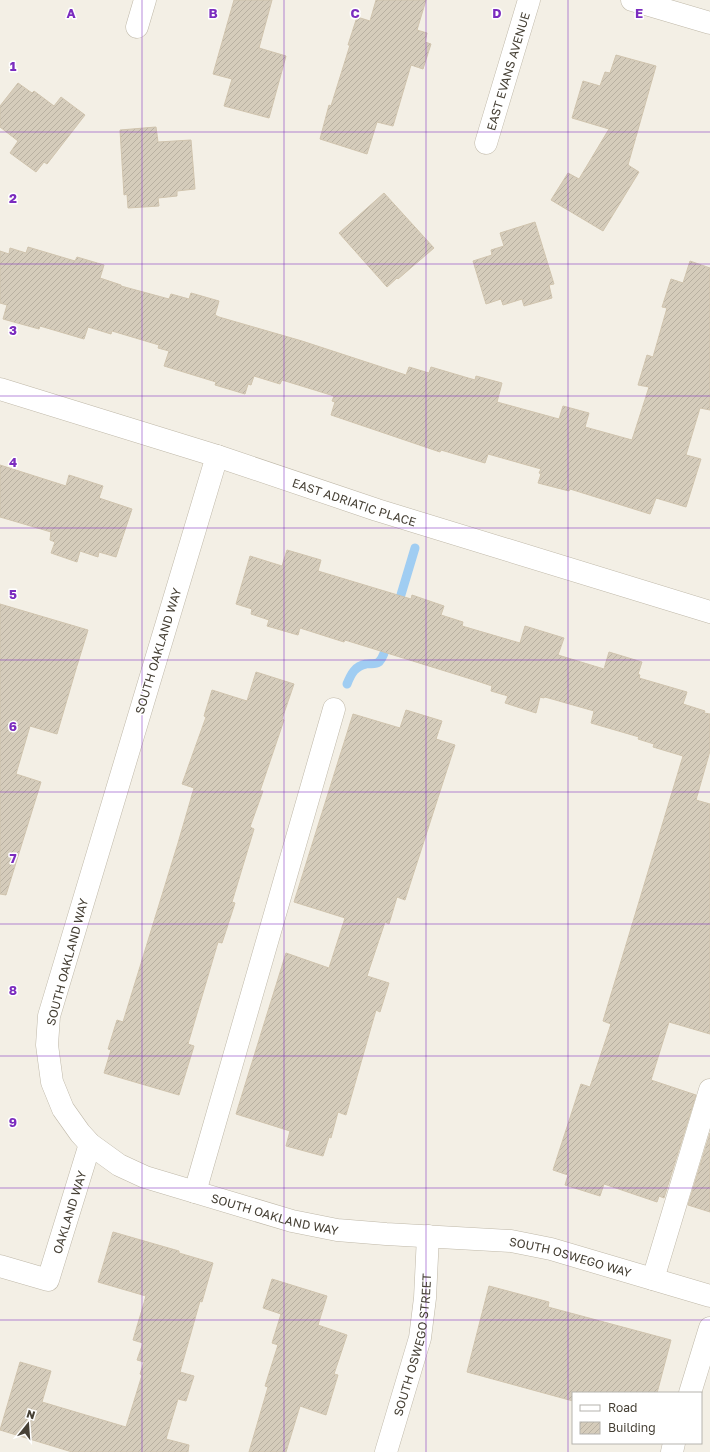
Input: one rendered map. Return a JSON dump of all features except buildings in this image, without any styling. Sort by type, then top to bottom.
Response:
[{"type":"street","points":[[137,27],[145,0]]},
{"type":"street","name":"EAST EVANS AVENUE","points":[[486,143],[529,0]]},
{"type":"street","points":[[632,0],[710,23]]},
{"type":"street","name":"EAST ADRIATIC PLACE","points":[[0,389],[217,456],[377,510],[710,612]]},
{"type":"street","name":"SOUTH OAKLAND WAY","points":[[217,456],[49,1016],[46,1045],[52,1082],[63,1109],[90,1144],[118,1165],[145,1177],[292,1221],[337,1230],[428,1236]]},
{"type":"street","points":[[195,1192],[334,709]]},
{"type":"street","points":[[653,1279],[710,1090]]},
{"type":"street","name":"OAKLAND WAY","points":[[0,1266],[48,1280],[90,1144]]},
{"type":"street","name":"SOUTH OSWEGO WAY","points":[[428,1236],[511,1240],[551,1249],[710,1296]]},
{"type":"street","name":"SOUTH OSWEGO STREET","points":[[386,1452],[420,1338],[426,1298],[428,1236]]},
{"type":"street","points":[[690,1392],[710,1328]]},
{"type":"waterway","points":[[397,608],[415,548]]},
{"type":"waterway","points":[[347,684],[356,669],[362,665],[376,663],[381,660],[387,641]]}]
